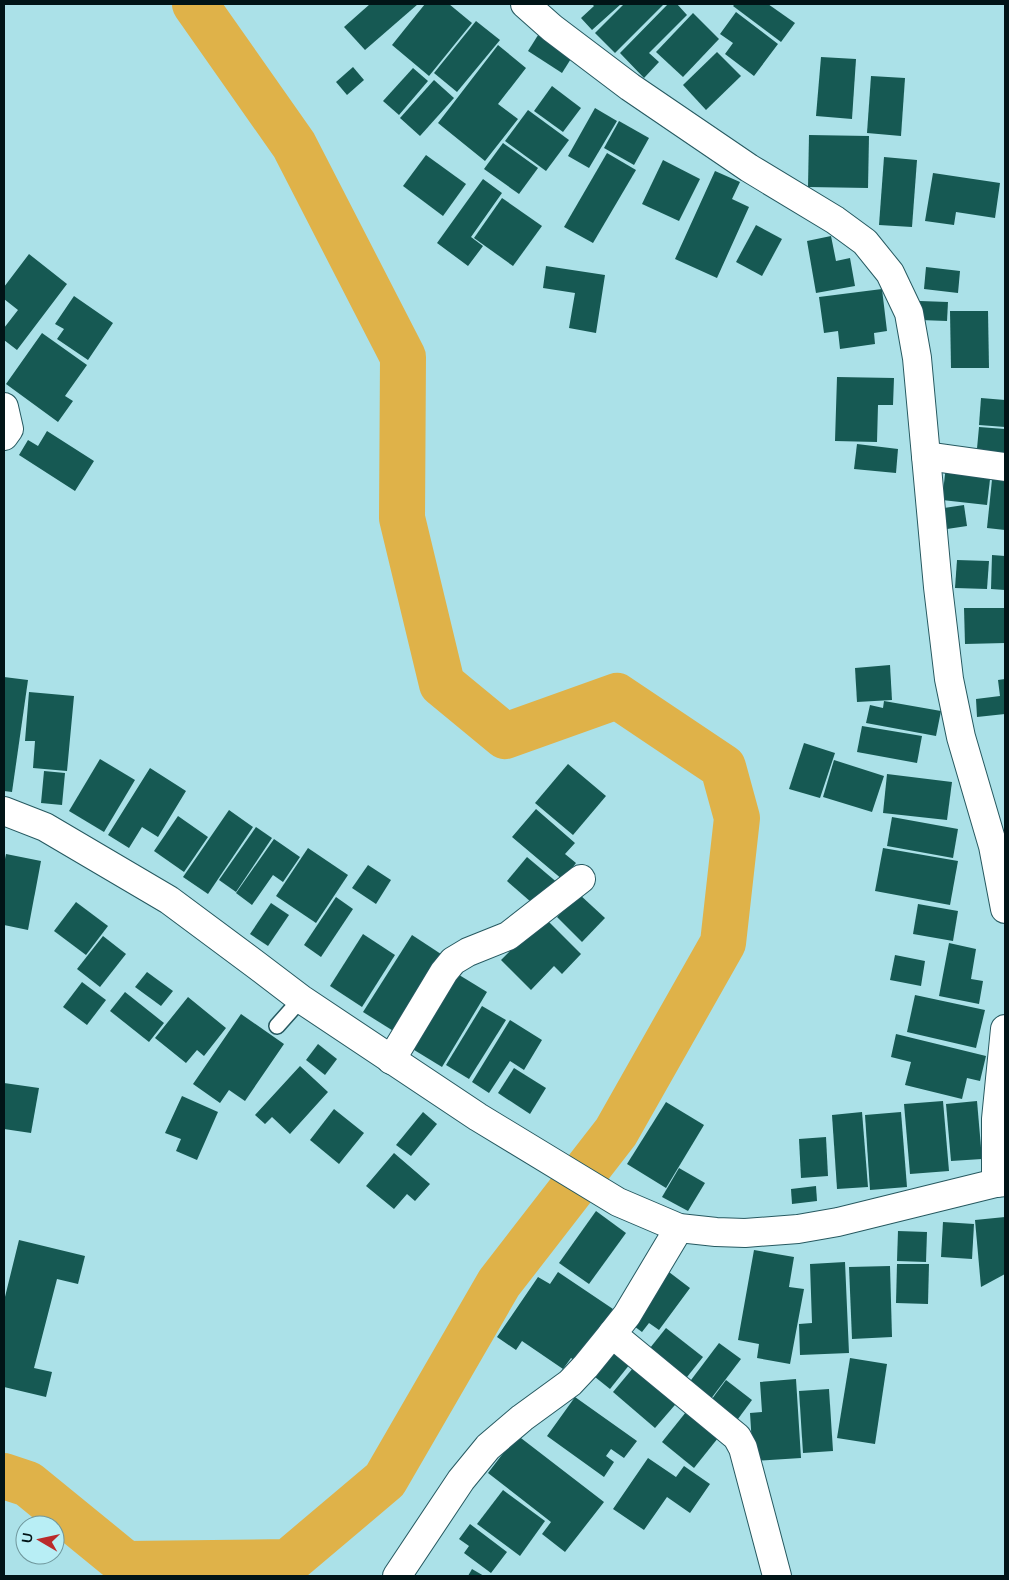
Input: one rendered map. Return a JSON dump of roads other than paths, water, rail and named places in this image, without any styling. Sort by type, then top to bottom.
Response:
[{"type":"street","points":[[524,4],[552,28],[630,87],[749,168],[835,220],[865,242],[890,273],[909,313],[917,358],[938,587],[949,680],[961,737],[992,846],[1005,909]]},
{"type":"street","points":[[4,408],[9,429],[4,436]]},
{"type":"street","points":[[926,456],[1005,467]]},
{"type":"street","points":[[4,811],[45,827],[169,900],[300,999],[478,1117],[618,1202],[679,1228],[745,1233],[798,1230],[1001,1182],[996,1118],[1005,1029]]},
{"type":"street","points":[[391,1060],[444,972],[454,961],[468,952],[508,936],[581,880]]},
{"type":"street","points":[[397,1576],[461,1480],[488,1447],[522,1418],[570,1383],[612,1334],[627,1315],[679,1228]]},
{"type":"street","points":[[612,1334],[737,1437],[743,1448],[777,1576]]},
{"type":"lane","points":[[277,1026],[300,999]]},
{"type":"waterway","points":[[4,1476],[28,1484],[126,1564],[288,1562],[385,1480],[499,1283],[616,1132],[723,943],[737,818],[723,767],[617,696],[505,736],[442,684],[402,518],[403,357],[294,145],[195,4]]}]
